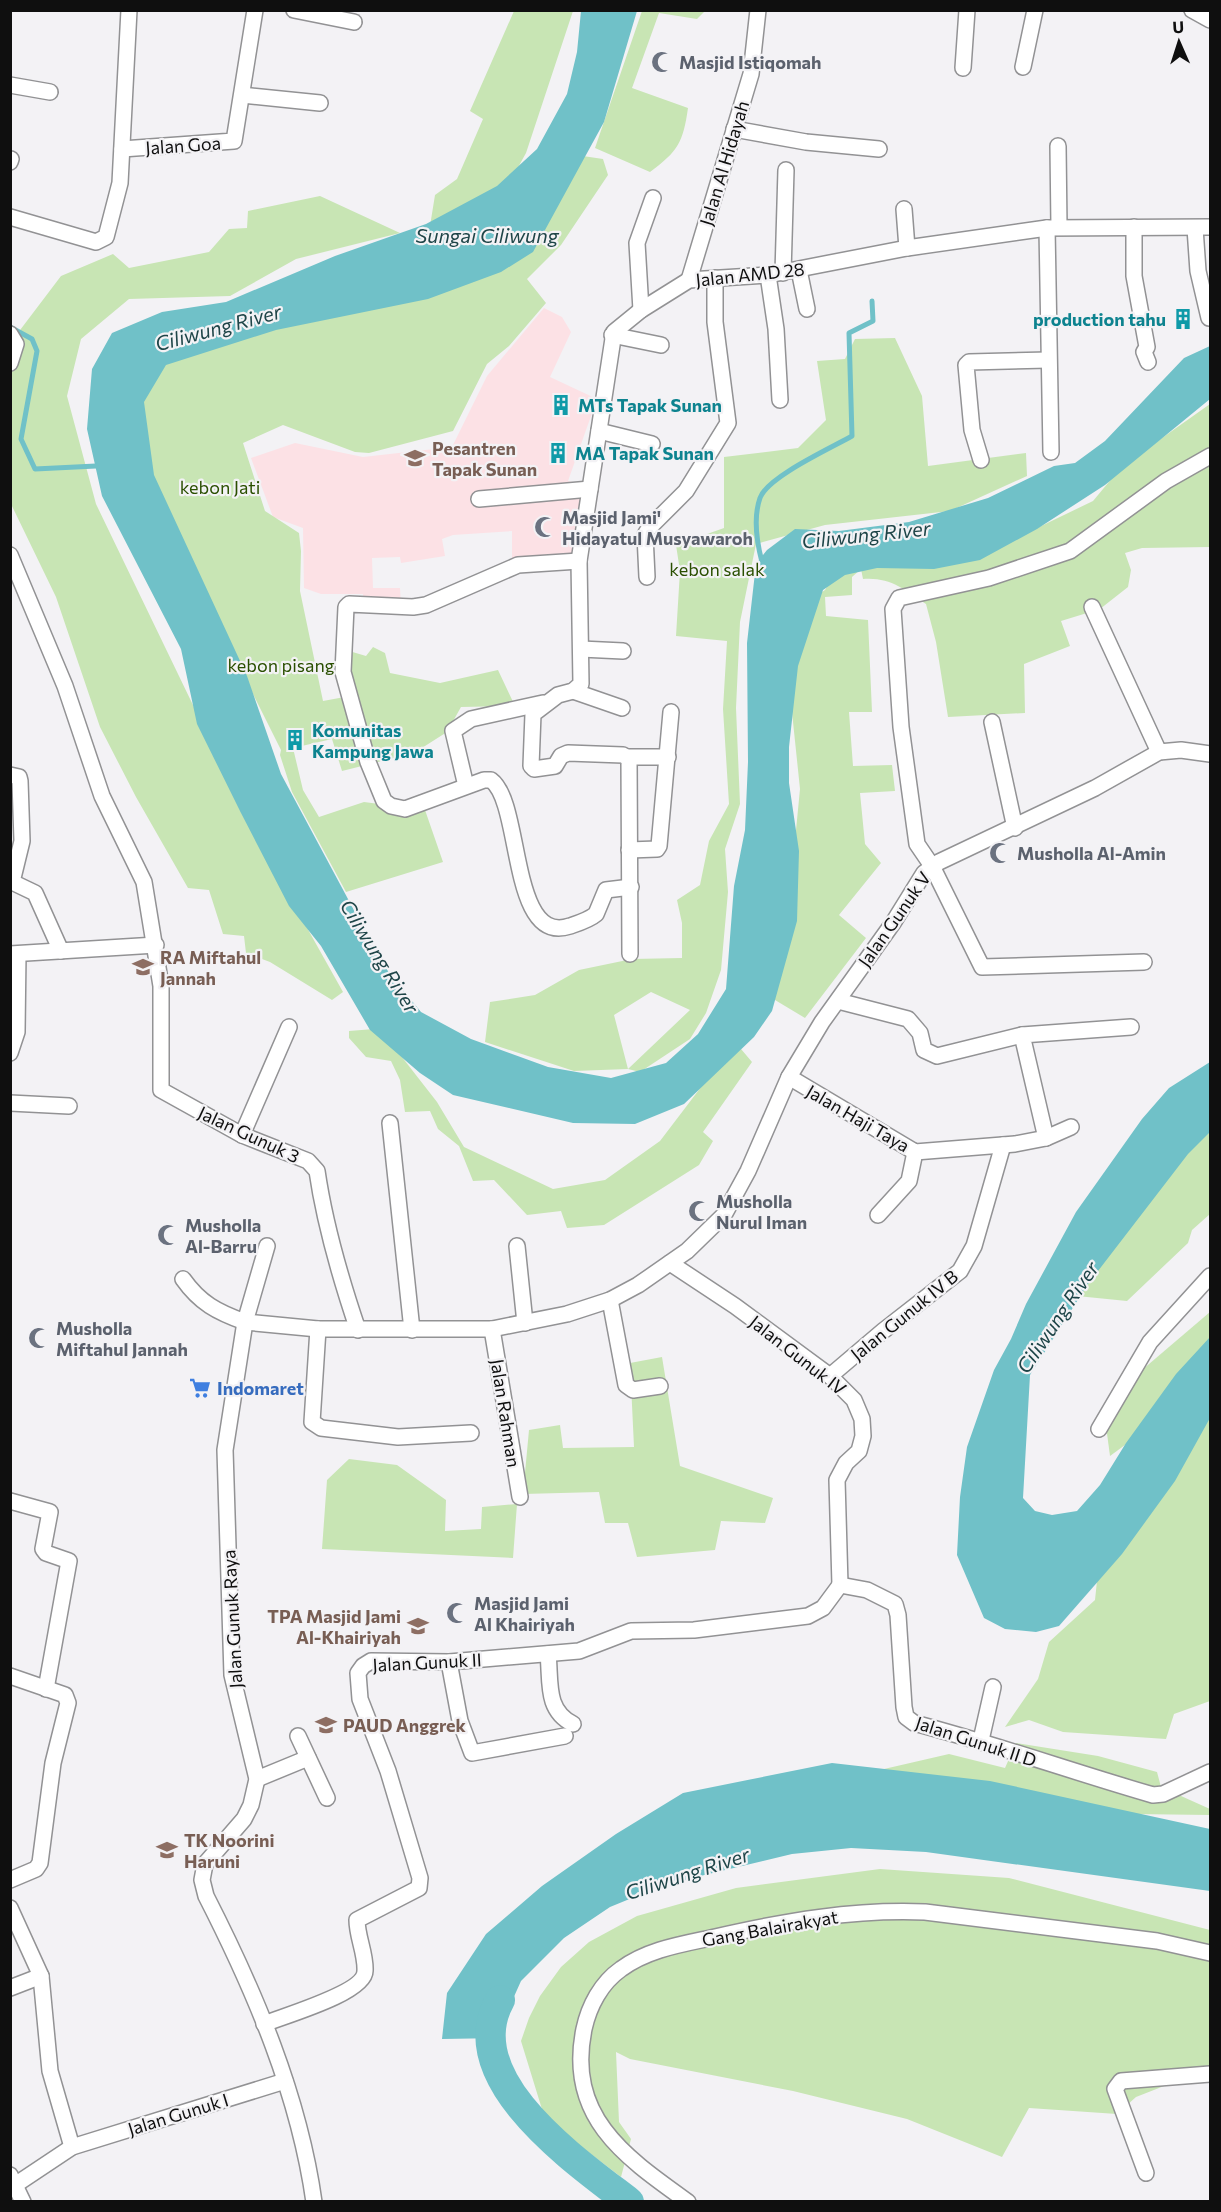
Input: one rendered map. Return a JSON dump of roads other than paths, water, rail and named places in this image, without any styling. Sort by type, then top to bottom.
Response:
[{"type":"street","points":[[10,217],[100,242],[106,237],[120,183],[123,90],[129,10]]},
{"type":"street","name":"Jalan Goa","points":[[122,149],[234,141],[255,10]]},
{"type":"street","points":[[294,10],[354,22]]},
{"type":"street","name":"Jalan Al Hidayah","points":[[689,280],[751,74],[758,10]]},
{"type":"street","points":[[963,68],[967,10]]},
{"type":"street","points":[[1023,67],[1035,10]]},
{"type":"street","points":[[1192,10],[1210,20]]},
{"type":"street","points":[[10,85],[50,92]]},
{"type":"street","points":[[242,95],[320,103]]},
{"type":"street","points":[[734,129],[806,142],[879,149]]},
{"type":"street","points":[[1052,452],[1048,360],[1058,146]]},
{"type":"street","points":[[780,400],[776,274],[786,170]]},
{"type":"street","points":[[641,310],[637,243],[653,198]]},
{"type":"street","points":[[904,209],[907,248]]},
{"type":"street","name":"Jalan AMD 28","points":[[612,335],[641,310],[689,280],[776,274],[907,248],[1053,227],[1203,227]]},
{"type":"street","points":[[1134,227],[1134,276],[1147,347],[1144,352],[1148,362]]},
{"type":"street","points":[[1203,227],[1198,271],[1209,318]]},
{"type":"street","points":[[799,270],[807,309]]},
{"type":"street","points":[[646,577],[645,535],[649,528],[686,491],[728,423],[715,322],[716,278]]},
{"type":"street","points":[[10,334],[16,344],[10,363]]},
{"type":"street","points":[[661,345],[612,335],[579,561],[581,684],[573,691],[558,695],[539,708],[532,719],[531,766],[534,769],[555,766],[561,756],[568,753],[599,752],[627,757],[668,757]]},
{"type":"street","points":[[981,460],[972,430],[966,365],[969,362],[1048,360]]},
{"type":"street","points":[[599,431],[652,444]]},
{"type":"street","points":[[1144,962],[982,967],[932,866],[917,844],[901,727],[894,609],[896,602],[906,596],[989,578],[1070,551],[1166,481],[1210,456]]},
{"type":"street","points":[[479,499],[590,489]]},
{"type":"street","points":[[10,555],[65,686],[102,796],[144,882],[156,945],[14,954],[17,1032],[10,1053]]},
{"type":"street","points":[[579,561],[518,565],[426,605],[398,607],[352,603],[346,606],[343,672],[368,762],[381,797],[391,806],[405,809],[466,786],[491,780],[499,786],[512,825],[519,873],[531,904],[542,921],[562,928],[591,918],[598,910],[603,892],[631,887]]},
{"type":"street","points":[[1092,606],[1159,752]]},
{"type":"street","points":[[581,650],[623,651]]},
{"type":"street","points":[[573,691],[622,708]]},
{"type":"street","points":[[466,786],[453,731],[471,719],[551,701]]},
{"type":"street","points":[[629,850],[657,849],[659,846],[671,712]]},
{"type":"street","points":[[992,722],[1015,828]]},
{"type":"street","name":"Jalan Gunuk V","points":[[789,1077],[822,1022],[924,873],[932,866],[1015,828],[1159,752],[1180,750],[1210,754]]},
{"type":"street","points":[[627,757],[631,887],[630,954]]},
{"type":"street","points":[[15,778],[22,841],[12,882],[35,893],[61,951]]},
{"type":"street","name":"Jalan Gunuk 3","points":[[156,945],[161,986],[161,1090],[242,1135],[308,1161],[317,1171],[329,1240],[358,1330]]},
{"type":"street","points":[[838,1001],[908,1019],[920,1033],[924,1050],[937,1056],[1022,1035],[1131,1027]]},
{"type":"street","points":[[242,1135],[289,1027]]},
{"type":"street","points":[[1022,1035],[1046,1138]]},
{"type":"street","points":[[183,1279],[199,1300],[245,1322],[318,1329],[492,1329],[567,1314],[609,1300],[638,1285],[670,1263],[724,1215],[748,1171],[789,1077]]},
{"type":"street","name":"Jalan Haji Taya","points":[[789,1077],[915,1152],[1003,1145],[1046,1138],[1071,1127]]},
{"type":"street","points":[[10,1103],[69,1106]]},
{"type":"street","points":[[390,1123],[412,1330]]},
{"type":"street","name":"Jalan Gunuk IV B","points":[[830,1376],[883,1330],[960,1271],[974,1246],[1003,1145]]},
{"type":"street","points":[[878,1215],[909,1181],[915,1152]]},
{"type":"street","name":"Jalan Gunuk Raya","points":[[257,1779],[232,1675],[225,1450],[245,1322],[267,1246]]},
{"type":"street","points":[[517,1246],[525,1323]]},
{"type":"street","name":"Jalan Gunuk IV","points":[[670,1263],[735,1306],[830,1376],[854,1400],[862,1419],[859,1451],[846,1463],[837,1480],[840,1585]]},
{"type":"street","points":[[1099,1429],[1150,1342],[1210,1276]]},
{"type":"street","points":[[609,1300],[626,1384],[633,1390],[660,1386]]},
{"type":"street","points":[[318,1329],[312,1422],[321,1428],[398,1437],[471,1432]]},
{"type":"street","name":"Jalan Rahman","points":[[492,1329],[520,1497]]},
{"type":"street","points":[[10,1501],[50,1512],[43,1549],[46,1553],[67,1559],[70,1565],[46,1689]]},
{"type":"street","name":"Jalan Gunuk II","points":[[264,2024],[347,1992],[360,1984],[366,1972],[357,1920],[419,1888],[420,1878],[387,1771],[360,1699],[357,1680],[359,1669],[371,1661],[449,1662],[579,1651],[631,1631],[694,1630],[808,1617],[824,1608],[840,1585]]},
{"type":"street","name":"Jalan Gunuk II D","points":[[840,1585],[867,1590],[895,1604],[898,1615],[906,1717],[914,1723],[981,1740],[1057,1767],[1153,1795],[1163,1794],[1210,1772]]},
{"type":"street","points":[[449,1662],[460,1721],[471,1753],[569,1730],[555,1710],[548,1654]]},
{"type":"street","points":[[10,1676],[65,1695],[68,1703],[53,1763],[43,1852],[36,1869],[10,1880]]},
{"type":"street","points":[[981,1740],[993,1687]]},
{"type":"street","points":[[298,1736],[327,1798]]},
{"type":"street","points":[[308,1758],[257,1779],[244,1819],[206,1864],[202,1880],[206,1896],[264,2024],[285,2081],[300,2126],[314,2202]]},
{"type":"street","points":[[10,1908],[41,1976],[50,2071],[72,2147]]},
{"type":"street","name":"Gang Balairakyat","points":[[688,2202],[634,2164],[615,2146],[604,2133],[589,2105],[584,2087],[580,2059],[588,2012],[611,1977],[631,1962],[670,1947],[768,1925],[825,1916],[888,1910],[926,1912],[1157,1941],[1210,1953]]},
{"type":"street","points":[[10,1988],[41,1976]]},
{"type":"street","points":[[1146,2173],[1115,2089],[1121,2081],[1210,2074]]},
{"type":"street","name":"Jalan Gunuk I","points":[[23,2202],[13,2180],[72,2147],[285,2081]]},
{"type":"water","name":"Sungai Ciliwung","points":[[581,11],[637,11],[604,122],[533,252],[501,272],[428,299],[276,330],[166,365],[144,402],[154,475],[247,676],[281,774],[389,973],[421,1012],[471,1039],[548,1067],[611,1078],[666,1063],[698,1034],[726,989],[734,886],[745,830],[748,762],[747,643],[756,564],[767,550],[795,529],[839,531],[909,522],[988,498],[1054,466],[1075,463],[1105,441],[1184,358],[1210,346],[1210,399],[1105,485],[1037,529],[980,560],[934,569],[877,568],[845,575],[823,590],[798,666],[789,747],[789,783],[799,851],[797,921],[772,1011],[754,1037],[684,1104],[635,1124],[573,1123],[453,1095],[420,1073],[370,1030],[321,946],[289,906],[197,724],[181,649],[102,496],[87,429],[92,369],[112,333],[162,312],[226,302],[335,256],[426,224],[497,186],[537,149],[567,94],[577,52]]},
{"type":"water","points":[[1210,1062],[1210,1132],[1188,1154],[1088,1284],[1030,1375],[1023,1498],[1035,1511],[1052,1515],[1077,1511],[1100,1485],[1126,1443],[1176,1374],[1210,1337],[1210,1418],[1175,1481],[1122,1554],[1059,1626],[1036,1632],[1005,1629],[984,1618],[957,1555],[960,1497],[967,1447],[994,1370],[1026,1304],[1076,1212],[1142,1119],[1169,1088]]},
{"type":"water","points":[[832,1763],[990,1781],[1210,1829],[1210,1891],[926,1852],[851,1848],[792,1854],[696,1877],[649,1891],[610,1907],[564,1938],[521,1981],[508,2010],[502,2038],[442,2039],[447,1993],[486,1934],[542,1886],[616,1834],[683,1793]]},
{"type":"waterway","points":[[762,562],[756,522],[760,498],[765,490],[787,472],[852,436],[849,333],[873,321],[872,301]]},
{"type":"waterway","points":[[10,327],[32,339],[37,351],[21,439],[35,469],[96,466]]},
{"type":"waterway","name":"Ciliwung River","points":[[500,2000],[491,2030],[494,2059],[508,2088],[528,2115],[553,2141],[629,2202]]},
{"type":"place","name":"Masjid Istiqomah","points":[[662,62]]},
{"type":"place","name":"production tahu","points":[[1183,319]]},
{"type":"place","name":"MTs Tapak Sunan","points":[[561,405]]},
{"type":"place","name":"MA Tapak Sunan","points":[[558,453]]},
{"type":"place","name":"Pesantren Tapak Sunan","points":[[415,458]]},
{"type":"place","name":"Masjid Jami' Hidayatul Musyawaroh","points":[[545,527]]},
{"type":"place","name":"Komunitas Kampung Jawa","points":[[295,740]]},
{"type":"place","name":"Musholla Al-Amin","points":[[1000,853]]},
{"type":"place","name":"RA Miftahul Jannah","points":[[143,967]]},
{"type":"place","name":"Musholla Nurul Iman","points":[[699,1211]]},
{"type":"place","name":"Musholla Al-Barru","points":[[168,1235]]},
{"type":"place","name":"Musholla Miftahul Jannah","points":[[39,1338]]},
{"type":"place","name":"Indomaret","points":[[200,1388]]},
{"type":"place","name":"Masjid Jami Al Khairiyah","points":[[457,1613]]},
{"type":"place","name":"TPA Masjid Jami Al-Khairiyah","points":[[418,1626]]},
{"type":"place","name":"PAUD Anggrek","points":[[326,1725]]},
{"type":"place","name":"TK Noorini Haruni","points":[[167,1850]]},
{"type":"park label","name":"kebon Jati","points":[[220,487]]},
{"type":"park label","name":"kebon salak","points":[[717,569]]},
{"type":"park label","name":"kebon pisang","points":[[281,665]]}]
